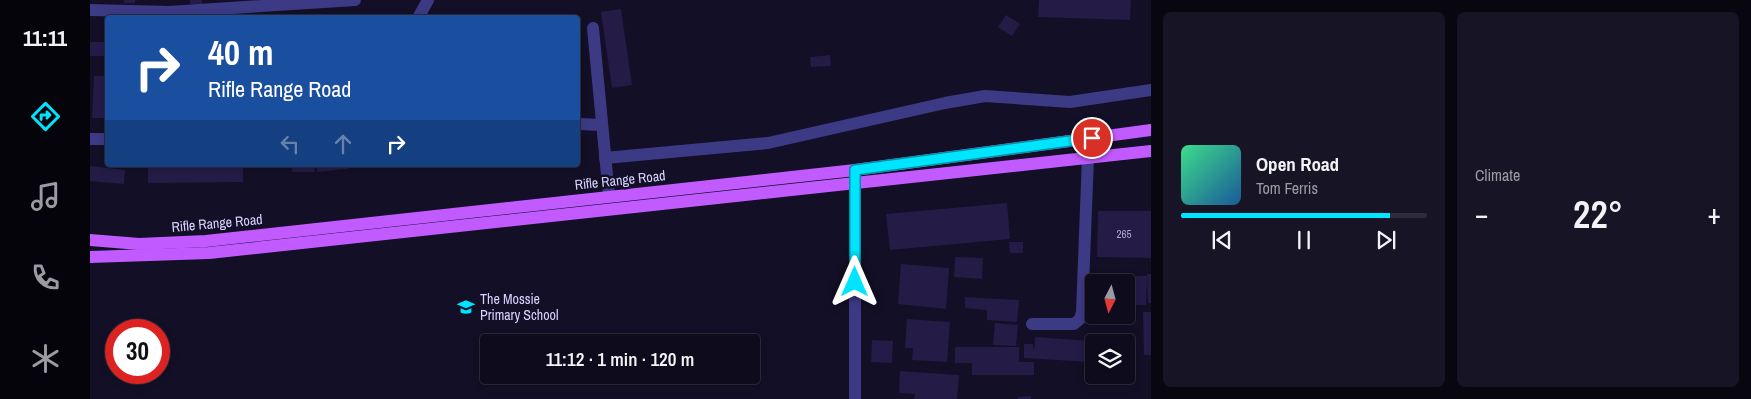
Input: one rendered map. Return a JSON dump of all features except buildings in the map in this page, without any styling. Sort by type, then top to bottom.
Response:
[{"type":"main road","name":"Rifle Range Road","points":[[90,240],[139,244],[206,241],[855,170],[1151,130]]},
{"type":"main road","name":"Rifle Range Road","points":[[90,257],[209,253],[1151,151]]},
{"type":"street","points":[[90,10],[169,12],[355,0]]},
{"type":"street","points":[[420,15],[428,0]]},
{"type":"street","points":[[593,28],[610,196]]},
{"type":"street","points":[[605,158],[768,143],[945,103],[985,96],[1070,102],[1151,90]]},
{"type":"street","points":[[580,124],[602,125]]},
{"type":"street","points":[[90,139],[105,140]]},
{"type":"street","points":[[1032,324],[1074,324],[1080,319],[1082,312],[1088,157]]},
{"type":"street","points":[[855,170],[855,399]]},
{"type":"place","name":"The Mossie Primary School","points":[[466,307]]},
{"type":"route","points":[[855,282],[855,170],[1092,138]]}]
